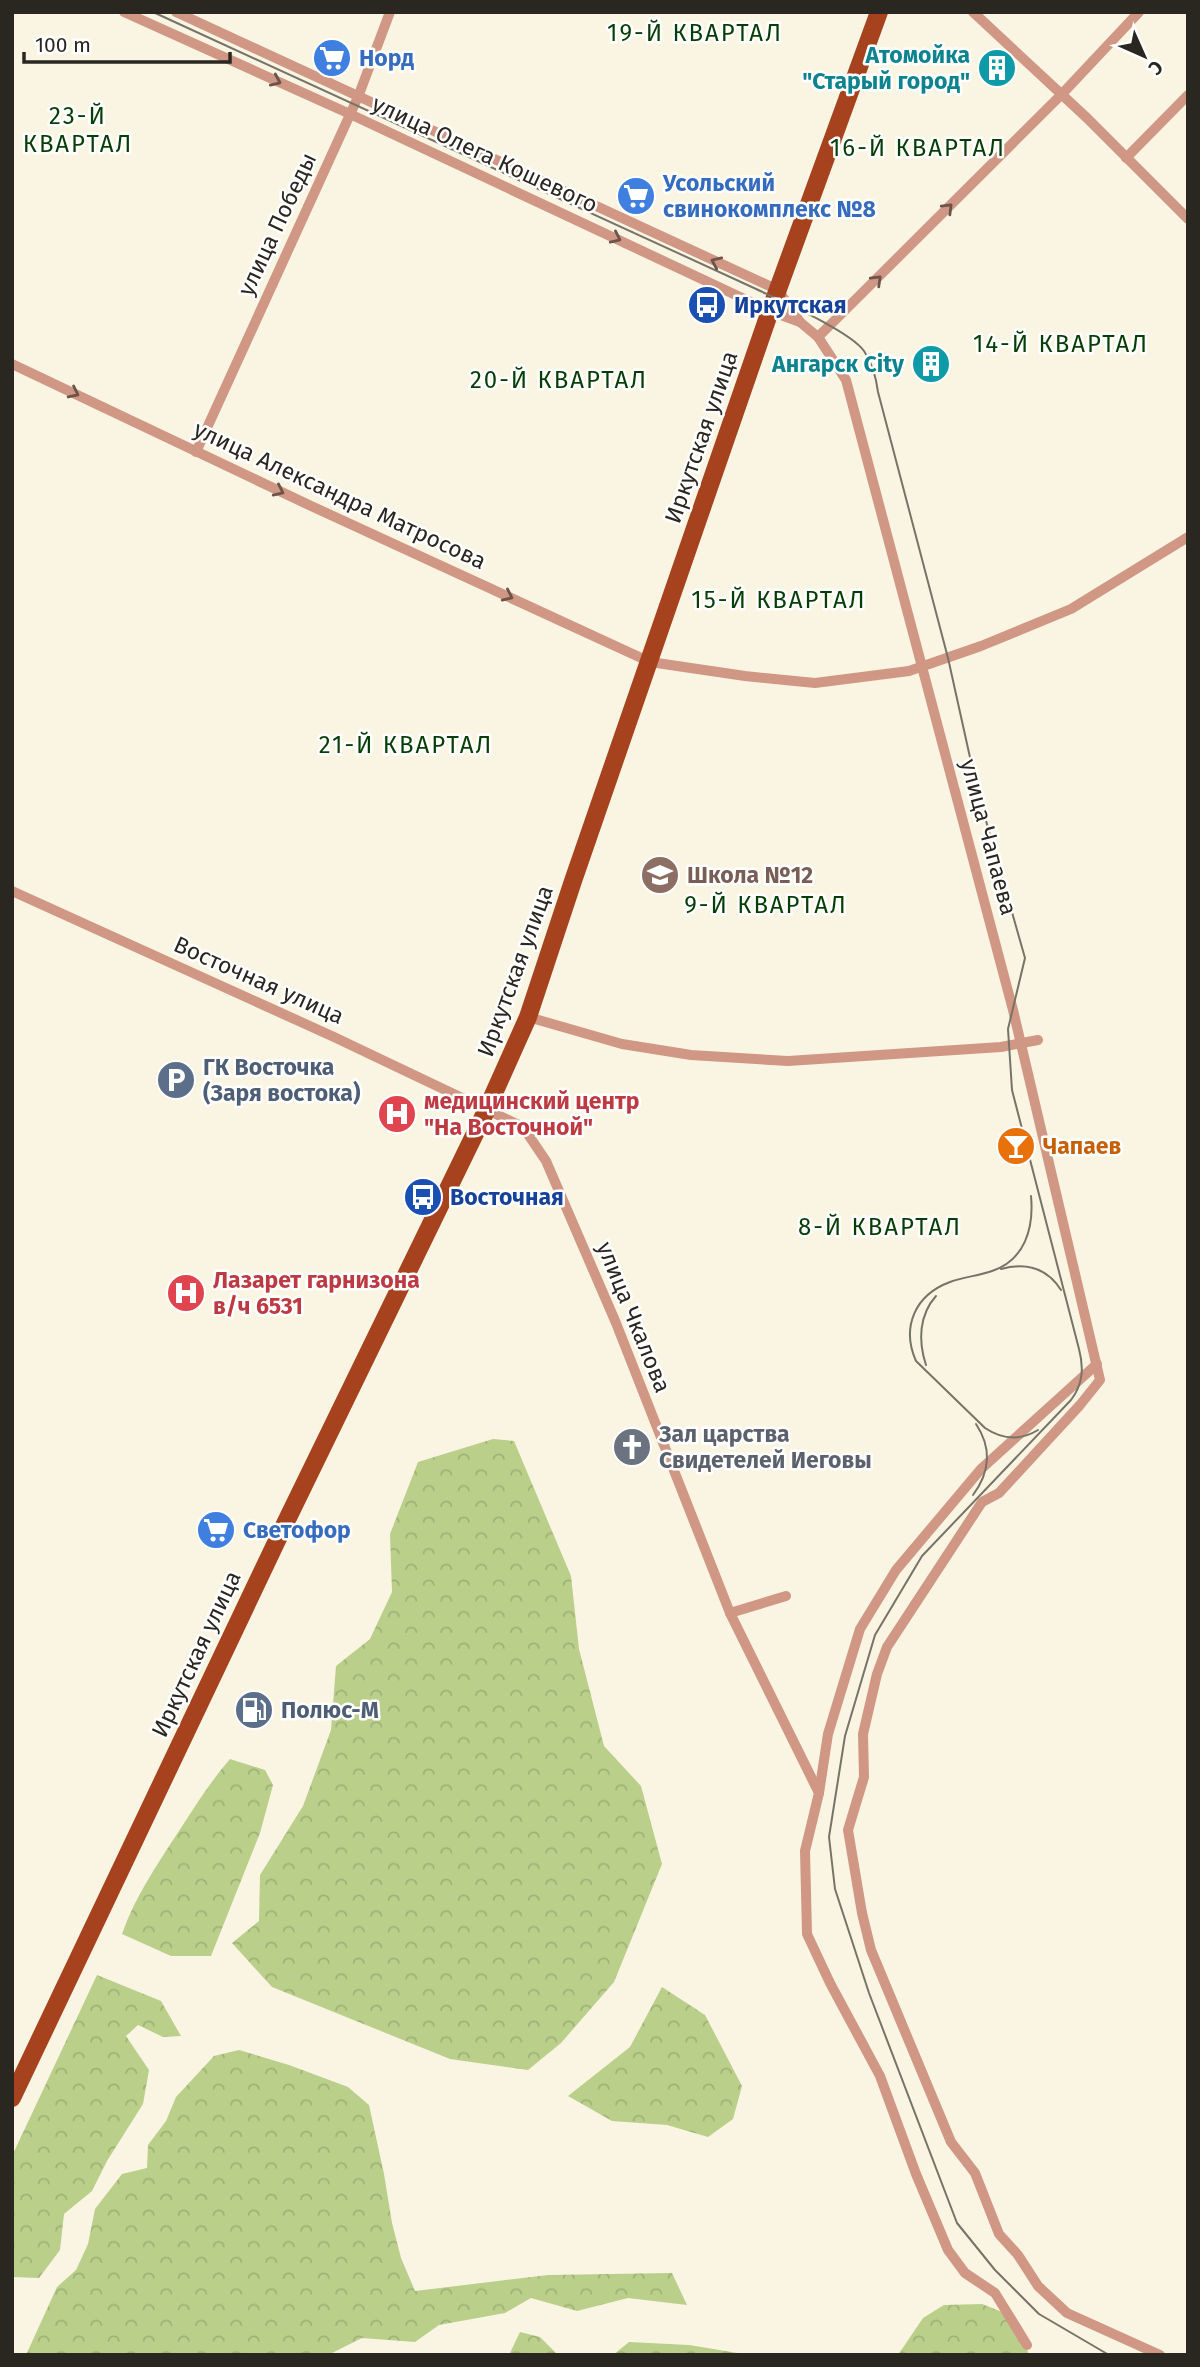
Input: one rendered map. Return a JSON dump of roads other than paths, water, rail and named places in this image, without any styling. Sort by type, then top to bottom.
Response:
[{"type":"main road","name":"Иркутская улица","points":[[12,2098],[282,1530],[486,1111],[528,1017],[778,290],[879,12]]},
{"type":"street","name":"улица Олега Кошевого","points":[[124,12],[350,114],[771,311],[800,321]]},
{"type":"street","name":"улица Олега Кошевого","points":[[176,12],[778,290],[800,321]]},
{"type":"street","name":"улица Победы","points":[[196,452],[358,97],[390,12]]},
{"type":"street","points":[[973,12],[1062,94],[1188,219]]},
{"type":"street","points":[[818,337],[1062,94],[1139,12]]},
{"type":"street","points":[[1126,158],[1188,95]]},
{"type":"street","name":"улица Чапаева","points":[[800,321],[818,337],[846,380],[1021,1044],[1100,1380],[999,1493],[982,1502],[887,1647],[877,1674],[863,1734],[864,1777],[848,1830],[862,1913],[871,1950],[951,2142],[975,2173],[999,2234],[1018,2255],[1038,2286],[1067,2314],[1160,2355]]},
{"type":"street","name":"улица Александра Матросова","points":[[12,364],[650,662],[746,676],[815,682],[909,671],[981,646],[1071,609],[1188,537]]},
{"type":"street","name":"Восточная улица","points":[[12,891],[334,1037],[486,1111]]},
{"type":"street","points":[[528,1017],[622,1044],[691,1055],[788,1061],[921,1053],[1038,1040]]},
{"type":"street","name":"улица Чкалова","points":[[486,1111],[523,1127],[547,1161],[616,1323],[730,1613],[819,1793]]},
{"type":"street","points":[[1027,2345],[995,2293],[965,2273],[948,2250],[916,2174],[880,2076],[807,1934],[805,1850],[819,1793],[828,1734],[860,1629],[897,1570],[981,1469],[1097,1364]]},
{"type":"street","points":[[730,1613],[786,1596]]},
{"type":"tram line","points":[[153,12],[796,308],[830,325],[856,343],[872,366],[948,658],[977,789],[1025,958],[1008,1029],[1012,1090],[1082,1369],[1078,1388],[1071,1400],[922,1556],[875,1635],[845,1736],[829,1837],[835,1889],[869,1993],[957,2223],[995,2270],[1039,2314],[1109,2355]]},
{"type":"tram line","points":[[1031,1196],[1029,1231],[1020,1251],[1003,1266],[950,1282],[928,1295],[914,1314],[910,1336],[916,1361],[985,1428],[1012,1438],[1038,1430]]},
{"type":"tram line","points":[[1001,1269],[1019,1266],[1036,1269],[1049,1276],[1061,1290]]},
{"type":"tram line","points":[[926,1365],[921,1338],[923,1320],[936,1296]]},
{"type":"tram line","points":[[973,1495],[983,1478],[987,1460],[985,1442],[976,1424]]},
{"type":"place","name":"Норд","points":[[332,58]]},
{"type":"place","name":"Атомойка \"Старый город\"","points":[[997,68]]},
{"type":"place","name":"Усольский свинокомплекс №8","points":[[636,196]]},
{"type":"place","name":"Иркутская","points":[[707,305]]},
{"type":"place","name":"Ангарск City","points":[[931,364]]},
{"type":"place","name":"Школа №12","points":[[660,875]]},
{"type":"place","name":"ГК Восточка (Заря востока)","points":[[176,1080]]},
{"type":"place","name":"медицинский центр \"На Восточной\"","points":[[397,1114]]},
{"type":"place","name":"Чапаев","points":[[1016,1146]]},
{"type":"place","name":"Восточная","points":[[423,1197]]},
{"type":"place","name":"Лазарет гарнизона в/ч 6531","points":[[186,1293]]},
{"type":"place","name":"Зал царства Свидетелей Иеговы","points":[[632,1447]]},
{"type":"place","name":"Светофор","points":[[216,1530]]},
{"type":"place","name":"Полюс-М","points":[[254,1710]]},
{"type":"district","name":"19-Й КВАРТАЛ","points":[[695,33]]},
{"type":"district","name":"23-Й КВАРТАЛ","points":[[78,130]]},
{"type":"district","name":"16-Й КВАРТАЛ","points":[[918,148]]},
{"type":"district","name":"14-Й КВАРТАЛ","points":[[1061,344]]},
{"type":"district","name":"20-Й КВАРТАЛ","points":[[559,380]]},
{"type":"district","name":"15-Й КВАРТАЛ","points":[[779,600]]},
{"type":"district","name":"21-Й КВАРТАЛ","points":[[406,745]]},
{"type":"district","name":"9-Й КВАРТАЛ","points":[[766,905]]},
{"type":"district","name":"8-Й КВАРТАЛ","points":[[880,1227]]}]
